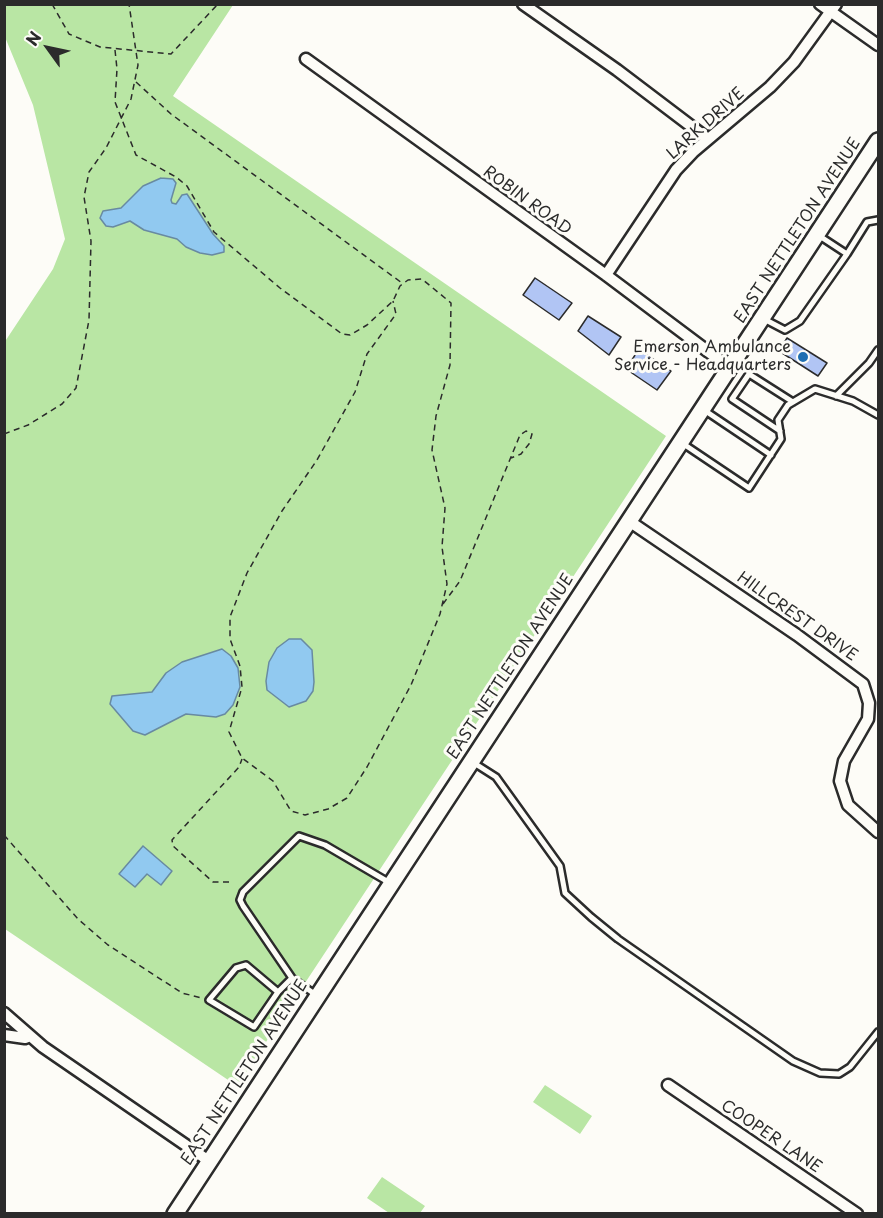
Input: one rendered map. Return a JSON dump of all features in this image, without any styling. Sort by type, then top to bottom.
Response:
[{"type":"main road","name":"EAST NETTLETON AVENUE","points":[[175,1214],[390,883],[879,141]]},
{"type":"street","points":[[523,4],[617,70],[708,139]]},
{"type":"street","points":[[820,4],[834,8],[879,45]]},
{"type":"street","name":"LARK DRIVE","points":[[606,275],[666,184],[708,139],[770,87],[794,63],[834,8]]},
{"type":"street","name":"ROBIN ROAD","points":[[306,60],[606,275],[730,368]]},
{"type":"street","name":"HILLCREST DRIVE","points":[[629,521],[797,635],[863,684],[869,703],[868,718],[844,761],[840,781],[848,805],[879,831]]},
{"type":"street","points":[[4,1014],[30,1036],[209,1161]]},
{"type":"street","points":[[4,1035],[25,1038],[30,1036]]},
{"type":"street","name":"COOPER LANE","points":[[668,1085],[857,1214]]},
{"type":"lane","points":[[762,318],[785,330],[800,321],[867,222],[879,220]]},
{"type":"lane","points":[[817,234],[847,254]]},
{"type":"lane","points":[[836,396],[879,350]]},
{"type":"lane","points":[[730,368],[744,380]]},
{"type":"lane","points":[[780,431],[732,399],[748,374],[793,402]]},
{"type":"lane","points":[[681,442],[749,488],[781,439],[778,420],[793,402],[815,389],[879,415]]},
{"type":"lane","points":[[702,409],[771,455]]},
{"type":"lane","points":[[471,761],[496,777],[561,866],[566,893],[591,917],[618,939],[793,1061],[820,1073],[839,1074],[850,1067],[879,1032]]},
{"type":"lane","points":[[317,996],[292,978],[240,900],[243,892],[299,836],[325,845],[390,883]]},
{"type":"lane","points":[[278,992],[246,965],[236,968],[209,1000],[254,1027],[278,992],[292,978]]},
{"type":"path","points":[[52,4],[69,34],[100,48],[136,49],[171,54],[218,4]]},
{"type":"path","points":[[4,434],[62,404],[76,388],[89,320],[91,241],[84,196],[89,172],[106,148],[131,99],[138,65],[129,4]]},
{"type":"path","points":[[115,50],[117,69],[115,102],[136,155],[176,177],[187,186],[214,232],[229,248],[342,334],[350,335],[367,325],[393,301],[403,283],[408,280],[422,279],[451,303],[450,364],[436,416],[432,450],[445,508],[442,548],[447,584],[442,605],[411,685],[367,767],[347,798],[328,809],[304,815],[291,811],[280,797],[273,781],[242,758],[229,732],[242,687],[240,666],[230,639],[230,617],[247,573],[282,511],[322,451],[355,392],[367,354],[396,314],[393,301]]},
{"type":"path","points":[[135,81],[171,114],[403,283]]},
{"type":"path","points":[[442,605],[460,581],[520,435],[526,431],[532,434],[529,444],[521,454],[511,458]]},
{"type":"path","points":[[229,882],[213,882],[173,846],[172,840],[239,768],[242,758]]},
{"type":"path","points":[[4,835],[78,919],[108,945],[182,993],[209,1000]]},
{"type":"green space","points":[[5,5],[233,5],[173,96],[666,436],[237,1086],[5,929],[4,343],[53,269],[65,239],[33,105],[5,37]]},
{"type":"green space","points":[[545,1085],[592,1116],[580,1134],[533,1102]]},
{"type":"green space","points":[[382,1177],[425,1206],[420,1213],[389,1213],[367,1198]]},
{"type":"water","points":[[161,178],[173,179],[176,183],[172,203],[176,204],[182,195],[187,194],[213,234],[224,246],[224,252],[212,255],[200,253],[186,247],[177,239],[144,230],[130,221],[113,227],[106,226],[100,218],[103,211],[121,208],[143,186]]},
{"type":"water","points":[[289,639],[301,639],[312,650],[314,682],[313,691],[306,701],[289,707],[267,690],[266,681],[269,662],[277,648]]},
{"type":"water","points":[[222,649],[231,656],[238,668],[240,687],[233,705],[225,714],[216,717],[186,714],[145,735],[133,731],[110,704],[112,696],[152,692],[166,673],[182,662]]},
{"type":"water","points":[[143,846],[172,871],[161,885],[147,874],[135,887],[119,874]]},
{"type":"building","points":[[535,278],[572,303],[559,320],[523,295]]},
{"type":"building","points":[[588,316],[621,337],[609,355],[578,331]]},
{"type":"building","name":"Emerson Ambulance Service - Headquarters","points":[[787,338],[827,363],[818,376],[779,351]]},
{"type":"building","points":[[639,349],[671,371],[657,390],[626,369]]},
{"type":"place","name":"Emerson Ambulance Service - Headquarters","points":[[803,357]]}]
